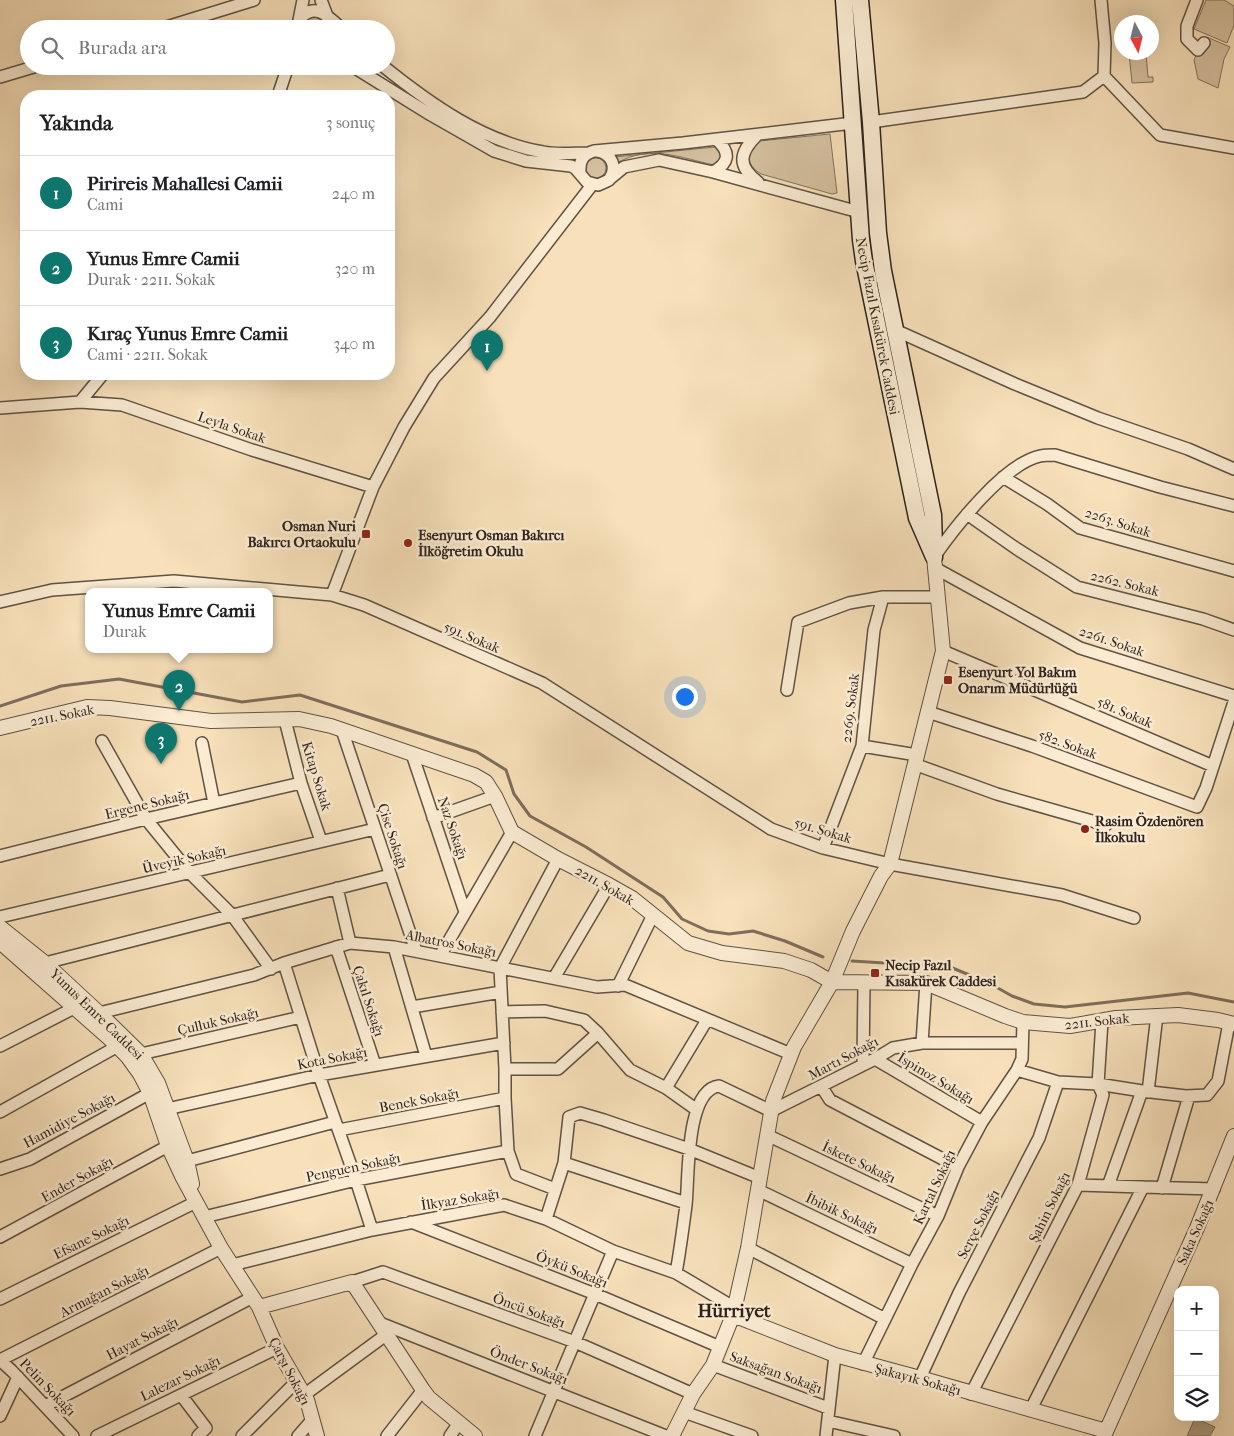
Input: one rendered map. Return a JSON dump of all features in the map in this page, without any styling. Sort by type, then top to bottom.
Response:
[{"type":"main road","name":"Necip Fazıl Kısakürek Caddesi","points":[[844,0],[861,240],[868,288],[917,518],[935,562]]},
{"type":"main road","name":"Necip Fazıl Kısakürek Caddesi","points":[[860,0],[872,122],[882,271],[933,514],[935,562]]},
{"type":"main road","points":[[853,123],[872,122]]},
{"type":"street","points":[[189,20],[254,0]]},
{"type":"street","points":[[299,20],[304,0]]},
{"type":"street","points":[[321,0],[328,20]]},
{"type":"street","points":[[1100,0],[1104,43],[1104,76],[1160,135],[1234,148]]},
{"type":"street","points":[[1197,0],[1187,26],[1187,39],[1198,50],[1204,43]]},
{"type":"street","points":[[301,20],[303,15],[312,11],[322,12],[332,20]]},
{"type":"street","points":[[0,78],[20,72]]},
{"type":"street","points":[[280,90],[285,75]]},
{"type":"street","points":[[367,75],[391,90]]},
{"type":"street","points":[[395,75],[440,108],[490,136],[525,149],[545,153],[592,152],[717,140],[853,123]]},
{"type":"street","points":[[872,122],[1083,92],[1104,76]]},
{"type":"street","points":[[395,93],[494,151],[526,161],[571,166],[592,185],[598,185],[607,181],[624,167],[659,160],[713,172],[859,212]]},
{"type":"street","points":[[757,135],[744,150],[742,156],[747,172],[763,186]]},
{"type":"street","points":[[713,172],[723,166],[727,159],[725,147],[717,140]]},
{"type":"street","points":[[580,173],[581,161],[592,152],[605,154],[612,162],[613,172],[607,181]]},
{"type":"street","points":[[332,595],[373,488],[404,427],[434,378],[490,317],[592,185]]},
{"type":"street","points":[[894,330],[1015,384],[1098,418],[1188,449],[1234,470]]},
{"type":"street","points":[[0,408],[80,402],[98,380]]},
{"type":"street","name":"Leyla Sokak","points":[[80,402],[122,405],[252,450],[373,488]]},
{"type":"street","points":[[935,562],[954,529],[1003,477],[1024,462],[1040,455],[1055,456],[1160,487],[1234,506]]},
{"type":"street","name":"2263. Sokak","points":[[1003,477],[1047,504],[1080,528],[1234,571]]},
{"type":"street","name":"2262. Sokak","points":[[967,514],[1017,550],[1077,587],[1234,630]]},
{"type":"street","name":"Necip Fazıl Kısakürek Caddesi","points":[[672,1436],[693,1394],[713,1365],[734,1311],[748,1248],[773,1101],[790,1054],[832,982],[853,931],[881,876],[890,864],[943,651],[935,562]]},
{"type":"street","name":"2261. Sokak","points":[[935,562],[1080,648],[1234,696]]},
{"type":"street","name":"591. Sokak","points":[[0,602],[52,590],[174,581],[253,588]]},
{"type":"street","name":"591. Sokak","points":[[273,590],[332,595],[364,605],[542,684],[771,829],[823,848],[890,864],[1062,894],[1134,918]]},
{"type":"street","points":[[788,690],[798,622],[849,603],[884,597],[938,597]]},
{"type":"street","name":"2269. Sokak","points":[[823,848],[862,746],[874,630],[884,597]]},
{"type":"street","name":"581. Sokak","points":[[943,651],[1213,766]]},
{"type":"street","points":[[1213,766],[1234,702]]},
{"type":"street","name":"2211. Sokak","points":[[0,728],[87,707],[110,708],[211,721],[299,719],[342,730],[474,775],[486,782],[495,796],[512,832],[632,898],[688,943],[722,953],[784,961],[811,970],[832,982],[926,984],[1023,1022],[1070,1026],[1157,1015],[1178,1015],[1218,1020],[1232,1024]]},
{"type":"street","name":"582. Sokak","points":[[928,712],[1032,746],[1197,807],[1213,766]]},
{"type":"street","name":"Kitap Sokak","points":[[285,720],[301,783],[321,841]]},
{"type":"street","name":"Çise Sokağı","points":[[342,730],[416,951]]},
{"type":"street","points":[[102,741],[146,819],[190,873],[232,915],[271,969]]},
{"type":"street","points":[[202,743],[214,803]]},
{"type":"street","points":[[862,746],[915,760],[998,794],[1106,825]]},
{"type":"street","name":"Naz Sokağı","points":[[412,754],[465,912]]},
{"type":"street","name":"Ergene Sokağı","points":[[0,856],[146,819],[301,783]]},
{"type":"street","points":[[433,818],[495,796]]},
{"type":"street","name":"Üveyik Sokağı","points":[[0,917],[375,829]]},
{"type":"street","points":[[440,956],[512,832]]},
{"type":"street","points":[[555,1189],[516,1174],[508,1151],[500,968],[558,859]]},
{"type":"street","points":[[45,964],[390,875]]},
{"type":"street","points":[[554,978],[609,885]]},
{"type":"street","points":[[337,888],[350,943]]},
{"type":"street","points":[[618,986],[653,915]]},
{"type":"street","name":"Yunus Emre Caddesi","points":[[0,926],[99,1013],[141,1054],[158,1083],[187,1161],[196,1202]]},
{"type":"street","name":"Yunus Emre Caddesi","points":[[0,942],[118,1046],[140,1074],[150,1093],[168,1146],[196,1202]]},
{"type":"street","name":"Albatros Sokağı","points":[[99,1013],[254,975],[284,963],[350,943],[394,947],[597,987],[625,986],[790,1054]]},
{"type":"street","name":"Çakıl Sokağı","points":[[336,947],[375,1065]]},
{"type":"street","points":[[394,947],[426,1056]]},
{"type":"street","points":[[284,963],[319,1075],[372,1230]]},
{"type":"street","points":[[863,1065],[864,982]]},
{"type":"street","points":[[922,1042],[926,984]]},
{"type":"street","points":[[412,1007],[501,992]]},
{"type":"street","points":[[0,1046],[74,1008]]},
{"type":"street","points":[[502,1012],[545,1011],[584,1020],[598,1033],[630,1070],[666,1088],[697,1110]]},
{"type":"street","points":[[1108,1186],[1145,1092],[1157,1015]]},
{"type":"street","name":"Çulluk Sokağı","points":[[141,1054],[301,1017]]},
{"type":"street","points":[[666,1088],[707,1020]]},
{"type":"street","name":"Şahin Sokağı","points":[[971,1394],[1078,1186],[1103,1095],[1098,1084],[1102,1021]]},
{"type":"street","name":"Kartal Sokağı","points":[[863,1364],[938,1216],[958,1168],[982,1122],[1017,1070],[1022,1059],[1023,1022]]},
{"type":"street","points":[[1017,1070],[1058,1082],[1098,1084],[1145,1092],[1188,1096],[1207,1095],[1218,1081],[1232,1024]]},
{"type":"street","points":[[505,1069],[558,1069],[598,1033]]},
{"type":"street","name":"Martı Sokağı","points":[[771,1111],[875,1059],[893,1048],[922,1042],[1022,1043]]},
{"type":"street","name":"Kota Sokağı","points":[[167,1109],[319,1075],[504,1043]]},
{"type":"street","points":[[0,1112],[118,1046]]},
{"type":"street","name":"İspinoz Sokağı","points":[[875,1059],[982,1122]]},
{"type":"street","name":"Serçe Sokağı","points":[[920,1378],[959,1293],[1038,1138],[1058,1082]]},
{"type":"street","points":[[676,1274],[686,1203],[689,1149],[697,1110],[707,1091],[712,1086],[719,1086],[771,1111]]},
{"type":"street","points":[[821,1086],[830,1100],[958,1168]]},
{"type":"street","name":"Hamidiye Sokağı","points":[[0,1169],[30,1159],[150,1093]]},
{"type":"street","points":[[1162,1188],[1188,1096]]},
{"type":"street","name":"Benek Sokağı","points":[[187,1161],[337,1126],[505,1098]]},
{"type":"street","name":"İbibik Sokağı","points":[[564,1163],[569,1117],[580,1113],[689,1149],[912,1264]]},
{"type":"street","name":"İskete Sokağı","points":[[767,1135],[938,1216]]},
{"type":"street","name":"Saka Sokağı","points":[[1105,1434],[1231,1150],[1234,1136]]},
{"type":"street","name":"Ender Sokağı","points":[[0,1237],[168,1146]]},
{"type":"street","name":"Penguen Sokağı","points":[[204,1217],[356,1180],[508,1151]]},
{"type":"street","points":[[546,1219],[564,1163],[686,1203]]},
{"type":"street","points":[[1078,1186],[1214,1189]]},
{"type":"street","points":[[1031,1409],[1142,1187]]},
{"type":"street","name":"Çarşı Sokağı","points":[[196,1202],[232,1265],[256,1302],[277,1348],[297,1381],[304,1395],[317,1436]]},
{"type":"street","name":"Efsane Sokağı","points":[[0,1298],[196,1202]]},
{"type":"street","name":"İlkyaz Sokağı","points":[[232,1265],[372,1230],[504,1205],[546,1219],[613,1251],[676,1274],[734,1311]]},
{"type":"street","name":"Öykü Sokağı","points":[[411,1222],[595,1294],[720,1347]]},
{"type":"street","name":"Armağan Sokağı","points":[[0,1360],[222,1248]]},
{"type":"street","points":[[748,1248],[885,1319]]},
{"type":"street","points":[[535,1436],[613,1251]]},
{"type":"street","name":"Öncü Sokağı","points":[[352,1282],[382,1272],[575,1342],[693,1394]]},
{"type":"street","points":[[256,1302],[352,1282],[429,1398],[475,1436]]},
{"type":"street","name":"Hayat Sokağı","points":[[45,1406],[256,1302]]},
{"type":"street","name":"Şakayık Sokağı","points":[[734,1311],[835,1355],[1031,1409],[1105,1434]]},
{"type":"street","points":[[304,1395],[384,1329]]},
{"type":"street","name":"Önder Sokağı","points":[[384,1329],[554,1391],[666,1436]]},
{"type":"street","name":"Lalezar Sokağı","points":[[97,1436],[277,1348]]},
{"type":"street","points":[[826,1436],[835,1355]]},
{"type":"street","name":"Pelin Sokağı","points":[[0,1360],[73,1436]]},
{"type":"street","name":"Saksağan Sokağı","points":[[713,1365],[828,1408]]},
{"type":"street","points":[[0,1416],[18,1377]]},
{"type":"street","points":[[242,1436],[297,1381]]},
{"type":"street","points":[[387,1436],[423,1390]]},
{"type":"street","points":[[181,1395],[206,1428],[198,1436]]},
{"type":"street","points":[[684,1412],[752,1436]]},
{"type":"street","points":[[298,1436],[312,1420]]},
{"type":"street","points":[[828,1421],[894,1436]]},
{"type":"street","points":[[450,1436],[459,1423]]},
{"type":"shaded area","points":[[1206,0],[1224,0],[1234,6],[1234,25],[1227,43],[1194,29]]},
{"type":"shaded area","points":[[312,15],[321,20],[304,20]]},
{"type":"shaded area","points":[[1207,37],[1230,47],[1224,59],[1218,88],[1198,79],[1194,60],[1197,53],[1203,54],[1202,49]]},
{"type":"shaded area","points":[[1130,60],[1147,60],[1148,77],[1153,77],[1153,82],[1132,83]]},
{"type":"shaded area","points":[[830,134],[837,193],[832,194],[761,174],[750,162],[750,154],[759,141]]},
{"type":"shaded area","points":[[715,147],[720,151],[721,160],[714,165],[678,156],[653,153]]},
{"type":"shaded area","points":[[641,154],[617,163],[615,157]]},
{"type":"shaded area","points":[[596,158],[603,161],[606,168],[603,175],[596,178],[589,175],[586,168],[589,161]]},
{"type":"shaded area","points":[[1194,1421],[1202,1421],[1215,1427],[1210,1436],[1187,1436]]},
{"type":"waterway","points":[[0,706],[61,686],[119,679],[242,702],[300,695],[477,752],[506,770],[514,794],[530,816],[586,847],[663,897],[682,919],[708,931],[729,934],[753,931],[785,941],[823,957]]},
{"type":"waterway","points":[[852,961],[950,967],[989,983],[1012,996],[1034,1004],[1065,1007],[1188,993],[1234,1002]]},
{"type":"place","name":"Pirireis Mahallesi Camii","points":[[487,371]]},
{"type":"place","name":"Osman Nuri Bakırcı Ortaokulu","points":[[366,534]]},
{"type":"place","name":"Esenyurt Osman Bakırcı İlköğretim Okulu","points":[[408,543]]},
{"type":"place","name":"Esenyurt Yol Bakım Onarım Müdürlüğü","points":[[948,680]]},
{"type":"place","name":"Yunus Emre Camii","points":[[179,711]]},
{"type":"place","name":"Kıraç Yunus Emre Camii","points":[[161,764]]},
{"type":"place","name":"Rasim Özdenören İlkokulu","points":[[1085,829]]},
{"type":"place","name":"Necip Fazıl Kısakürek Caddesi","points":[[875,973]]},
{"type":"district","name":"Hürriyet","points":[[734,1310]]}]
